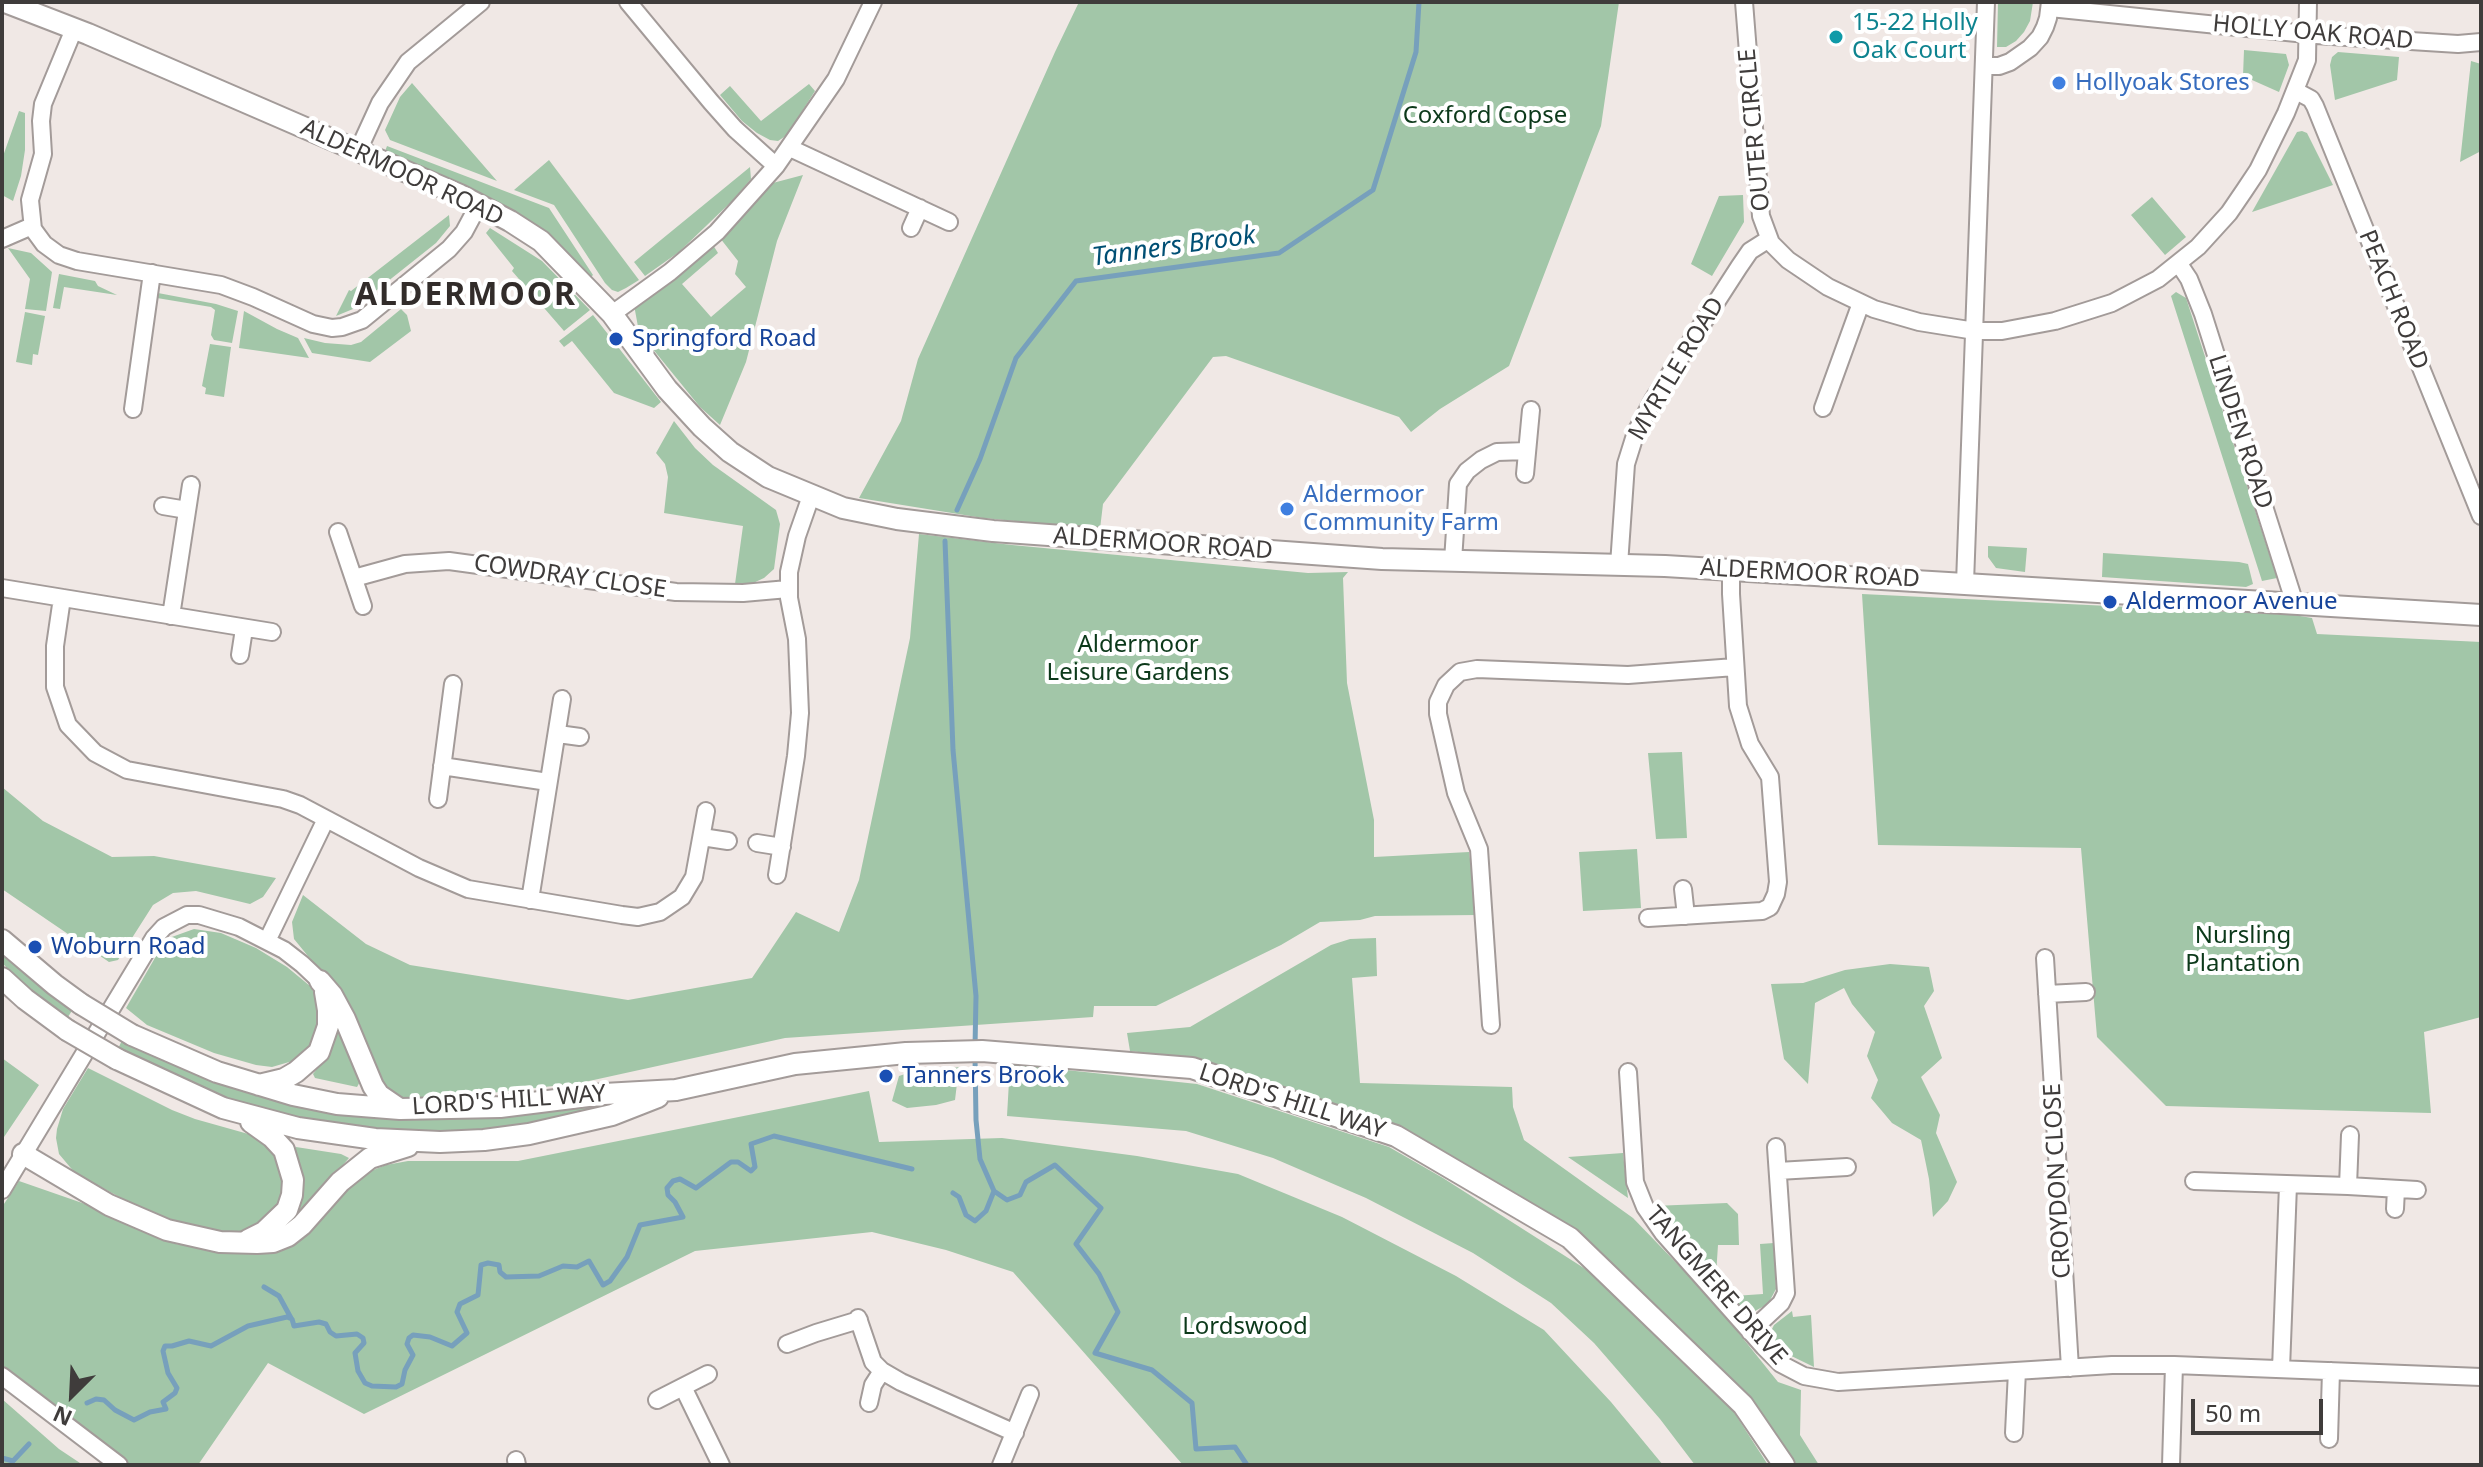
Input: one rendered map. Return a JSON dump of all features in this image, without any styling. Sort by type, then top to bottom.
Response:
[{"type":"street","name":"ALDERMOOR ROAD","points":[[5,2],[479,204],[541,241],[612,314],[667,389],[730,452],[761,472],[843,508],[884,517],[993,531],[1382,559],[1619,565],[2481,615]]},
{"type":"street","points":[[358,151],[380,103],[408,62],[481,2]]},
{"type":"street","points":[[628,2],[735,129],[776,166]]},
{"type":"street","points":[[612,314],[670,272],[711,237],[776,166],[836,79],[873,2]]},
{"type":"street","name":"OUTER CIRCLE","points":[[1744,2],[1761,216],[1769,239],[1778,251],[1806,274],[1861,303],[1919,322],[1975,331],[2026,327],[2084,313],[2135,292],[2179,264],[2213,231],[2258,170],[2296,91],[2307,60],[2308,2]]},
{"type":"street","points":[[1965,583],[1986,2]]},
{"type":"street","name":"HOLLY OAK ROAD","points":[[1984,66],[2010,62],[2030,48],[2040,37],[2050,5],[2309,34],[2458,44],[2481,42]]},
{"type":"street","points":[[74,29],[42,113],[43,154],[30,200],[32,226],[44,244],[59,255],[77,261],[221,285],[313,324],[342,327],[362,320],[449,249],[464,232],[479,204]]},
{"type":"street","name":"PEACH ROAD","points":[[2296,91],[2311,99],[2315,106],[2481,516]]},
{"type":"street","points":[[790,148],[949,222]]},
{"type":"street","points":[[911,228],[920,208]]},
{"type":"street","points":[[2,239],[32,226]]},
{"type":"street","name":"MYRTLE ROAD","points":[[1619,565],[1626,464],[1636,432],[1653,400],[1750,251],[1769,239]]},
{"type":"street","name":"LINDEN ROAD","points":[[2179,264],[2189,279],[2203,314],[2295,604]]},
{"type":"street","points":[[133,409],[152,273]]},
{"type":"street","points":[[1823,408],[1861,303]]},
{"type":"street","points":[[1525,474],[1531,410]]},
{"type":"street","points":[[1453,561],[1458,484],[1467,471],[1497,452],[1527,451]]},
{"type":"street","points":[[171,616],[191,485]]},
{"type":"street","points":[[777,875],[798,747],[801,698],[797,639],[788,589],[792,556],[811,496]]},
{"type":"street","points":[[163,506],[187,510]]},
{"type":"street","points":[[338,532],[363,606]]},
{"type":"street","name":"COWDRAY CLOSE","points":[[354,578],[405,564],[449,561],[676,592],[723,594],[788,589]]},
{"type":"street","points":[[1648,918],[1762,911],[1770,907],[1776,894],[1770,777],[1750,744],[1740,719],[1731,571]]},
{"type":"street","points":[[2,588],[272,632]]},
{"type":"street","points":[[62,598],[55,646],[55,687],[68,725],[95,753],[127,770],[283,799],[449,882],[493,895],[635,917],[660,912],[682,897],[689,888],[696,869],[706,811]]},
{"type":"street","points":[[240,655],[244,629]]},
{"type":"street","points":[[1491,1025],[1479,849],[1456,793],[1438,714],[1438,702],[1446,685],[1460,672],[1477,669],[1628,675],[1735,667]]},
{"type":"street","points":[[438,799],[453,684]]},
{"type":"street","points":[[530,900],[562,699]]},
{"type":"street","points":[[558,734],[580,737]]},
{"type":"street","points":[[442,766],[548,782]]},
{"type":"street","points":[[267,941],[326,819]]},
{"type":"street","points":[[702,837],[728,841]]},
{"type":"street","points":[[757,843],[782,847]]},
{"type":"street","points":[[1683,889],[1686,916]]},
{"type":"street","points":[[2,1190],[154,938],[164,927],[187,915],[199,915],[239,927],[302,964],[332,995],[373,1086],[386,1101],[400,1109]]},
{"type":"street","name":"LORD'S HILL WAY","points":[[2,940],[81,1004],[132,1035],[217,1072],[337,1104],[400,1109],[500,1107],[604,1094],[676,1090]]},
{"type":"street","name":"CROYDON CLOSE","points":[[2045,958],[2070,1368]]},
{"type":"street","name":"LORD'S HILL WAY","points":[[2,978],[67,1030],[117,1059],[223,1108],[263,1120],[345,1136],[440,1142],[529,1134],[612,1115],[676,1090],[795,1064],[869,1056],[999,1052],[1192,1068],[1396,1136],[1570,1238],[1743,1405],[1784,1465]]},
{"type":"street","points":[[258,1085],[284,1079],[319,1052],[328,1026],[326,996],[320,981]]},
{"type":"street","points":[[2047,994],[2086,992]]},
{"type":"street","name":"TANGMERE DRIVE","points":[[1628,1072],[1638,1195],[1663,1233],[1750,1332],[1781,1364],[1804,1376],[1838,1382],[2174,1365],[2481,1377]]},
{"type":"street","points":[[223,1108],[272,1137],[284,1150],[293,1180],[287,1210],[264,1232],[240,1244]]},
{"type":"street","points":[[2348,1186],[2350,1135]]},
{"type":"street","points":[[23,1154],[109,1205],[139,1219],[197,1238],[240,1244],[273,1242],[288,1236],[302,1225],[340,1182],[370,1158],[403,1147],[440,1142]]},
{"type":"street","points":[[1750,1332],[1781,1303],[1786,1293],[1776,1147]]},
{"type":"street","points":[[1778,1171],[1847,1167]]},
{"type":"street","points":[[2194,1181],[2417,1190]]},
{"type":"street","points":[[2281,1369],[2288,1185]]},
{"type":"street","points":[[2395,1209],[2396,1189]]},
{"type":"street","points":[[787,1344],[859,1319],[873,1362],[882,1371],[1015,1433]]},
{"type":"street","points":[[2171,1465],[2174,1365]]},
{"type":"street","points":[[869,1403],[873,1385],[882,1371]]},
{"type":"street","points":[[2014,1433],[2017,1371]]},
{"type":"street","points":[[2329,1439],[2331,1371]]},
{"type":"street","points":[[657,1400],[708,1374]]},
{"type":"street","points":[[2,1376],[119,1465]]},
{"type":"street","points":[[683,1387],[721,1465]]},
{"type":"street","points":[[1001,1465],[1030,1394]]},
{"type":"green space","name":"Coxford Copse","points":[[1079,2],[1619,2],[1601,126],[1509,366],[1440,409],[1411,432],[1399,417],[1226,356],[1213,357],[1103,504],[1100,529],[983,518],[859,498],[901,421],[918,359]]},
{"type":"green space","points":[[1998,2],[2033,2],[2030,21],[2024,32],[2006,47],[1997,47]]},
{"type":"green space","points":[[2244,50],[2286,54],[2289,65],[2279,92],[2243,76]]},
{"type":"green space","points":[[2338,52],[2399,57],[2397,80],[2335,100],[2330,65],[2332,57]]},
{"type":"green space","points":[[2471,61],[2481,64],[2481,151],[2460,162]]},
{"type":"green space","points":[[412,83],[497,181],[390,140],[385,130],[400,97]]},
{"type":"green space","points":[[809,84],[815,91],[787,135],[778,141],[757,133],[720,95],[730,86],[761,121]]},
{"type":"green space","points":[[19,111],[25,113],[25,150],[13,201],[2,195],[2,159]]},
{"type":"green space","points":[[2297,132],[2307,133],[2333,185],[2252,212]]},
{"type":"green space","points":[[387,146],[549,208],[593,275],[591,277],[567,253],[384,154]]},
{"type":"green space","points":[[549,160],[639,280],[618,292],[612,290],[554,205],[514,190]]},
{"type":"green space","points":[[750,167],[751,179],[732,201],[679,252],[645,276],[634,262]]},
{"type":"green space","points":[[803,175],[777,241],[746,362],[720,425],[700,407],[639,332],[634,305],[713,245],[718,253],[682,284],[711,317],[746,287],[735,274],[738,261],[720,238],[769,184]]},
{"type":"green space","points":[[1743,195],[1744,222],[1712,276],[1691,264],[1719,196]]},
{"type":"green space","points":[[2152,197],[2186,237],[2165,255],[2131,215]]},
{"type":"green space","points":[[449,215],[450,226],[436,243],[353,309],[336,316],[349,290]]},
{"type":"green space","points":[[490,228],[542,261],[590,310],[564,331],[512,271],[514,268],[486,233]]},
{"type":"green space","points":[[8,248],[31,253],[52,272],[46,311],[25,309],[30,279]]},
{"type":"green space","points":[[59,274],[95,281],[98,286],[117,295],[64,287],[60,309],[53,308]]},
{"type":"green space","points":[[2176,292],[2186,298],[2277,578],[2262,581],[2171,296]]},
{"type":"green space","points":[[158,293],[238,311],[232,343],[214,340],[211,335],[215,310],[211,307],[157,298]]},
{"type":"green space","points":[[401,309],[407,315],[411,331],[370,362],[312,353],[304,338],[351,345],[361,342]]},
{"type":"green space","points":[[244,311],[298,338],[309,358],[239,348]]},
{"type":"green space","points":[[25,312],[45,316],[38,355],[33,354],[32,365],[16,362]]},
{"type":"green space","points":[[593,315],[661,402],[654,408],[614,393],[572,341],[564,347],[559,341]]},
{"type":"green space","points":[[210,344],[231,347],[224,397],[205,394],[206,388],[202,386]]},
{"type":"green space","points":[[674,421],[713,465],[776,510],[780,524],[774,569],[764,578],[751,584],[735,584],[743,526],[664,513],[668,477],[665,464],[656,453]]},
{"type":"green space","name":"Aldermoor Leisure Gardens","points":[[919,534],[1308,573],[1348,572],[1343,578],[1347,683],[1374,820],[1374,857],[1469,852],[1478,915],[1375,916],[1320,922],[1281,945],[1156,1006],[1094,1006],[1093,1017],[785,1038],[580,1083],[409,1102],[388,1090],[339,994],[294,939],[292,922],[303,895],[366,944],[410,965],[628,1000],[752,978],[796,912],[839,932],[859,880],[910,638]]},
{"type":"green space","points":[[1988,546],[2027,548],[2025,572],[1996,568],[1988,557]]},
{"type":"green space","points":[[2103,553],[2239,562],[2248,564],[2253,584],[2246,587],[2102,577]]},
{"type":"green space","name":"Nursling Plantation","points":[[1862,594],[2294,615],[2312,618],[2317,634],[2481,642],[2481,1017],[2424,1032],[2431,1113],[2166,1106],[2097,1037],[2081,848],[1878,845]]},
{"type":"green space","points":[[1682,752],[1687,838],[1656,839],[1648,753]]},
{"type":"green space","points":[[2,787],[43,821],[112,857],[154,856],[276,878],[263,897],[250,904],[196,891],[173,893],[153,905],[118,960],[109,962],[2,889]]},
{"type":"green space","points":[[1637,849],[1641,908],[1583,911],[1579,852]]},
{"type":"green space","points":[[194,929],[221,933],[256,948],[310,986],[322,1017],[313,1045],[296,1060],[272,1067],[256,1065],[214,1053],[147,1025],[126,1008],[163,944],[169,938]]},
{"type":"green space","points":[[1376,938],[1377,976],[1352,978],[1360,1083],[1512,1087],[1513,1107],[1524,1140],[1633,1218],[1713,1301],[1778,1382],[1801,1390],[1800,1435],[1819,1465],[1795,1465],[1751,1401],[1576,1234],[1413,1133],[1291,1089],[1189,1058],[1130,1051],[1127,1033],[1190,1027],[1331,945],[1350,939]]},
{"type":"green space","points":[[2,953],[73,1009],[68,1017],[34,993],[2,963]]},
{"type":"green space","points":[[1890,964],[1929,967],[1934,991],[1924,1006],[1942,1058],[1921,1077],[1940,1115],[1936,1133],[1957,1182],[1948,1201],[1933,1217],[1921,1140],[1892,1123],[1871,1098],[1878,1080],[1867,1056],[1875,1032],[1852,1004],[1844,988],[1815,1003],[1808,1084],[1784,1059],[1771,984],[1803,983],[1845,970]]},
{"type":"green space","points":[[336,1019],[361,1080],[357,1087],[315,1078],[313,1074],[330,1052]]},
{"type":"green space","points":[[123,1038],[238,1090],[349,1115],[441,1120],[533,1114],[605,1103],[606,1108],[519,1126],[462,1131],[355,1127],[270,1111],[206,1092],[118,1049]]},
{"type":"green space","points":[[2,1058],[39,1085],[2,1140]]},
{"type":"green space","points":[[1010,1064],[1197,1084],[1389,1147],[1587,1270],[1732,1409],[1768,1465],[1695,1465],[1594,1343],[1551,1303],[1473,1253],[1366,1198],[1273,1158],[1186,1131],[1007,1116]]},
{"type":"green space","points":[[959,1067],[955,1100],[907,1108],[892,1101],[899,1076],[917,1070],[937,1071]]},
{"type":"green space","points":[[88,1068],[172,1110],[259,1137],[273,1146],[287,1185],[276,1213],[248,1232],[227,1232],[188,1225],[149,1213],[75,1173],[59,1154],[57,1129],[63,1109]]},
{"type":"green space","name":"Lordswood","points":[[869,1091],[879,1142],[1002,1138],[1137,1156],[1238,1174],[1342,1217],[1456,1276],[1544,1330],[1611,1402],[1663,1465],[1183,1465],[1013,1272],[946,1250],[872,1232],[695,1251],[364,1414],[268,1363],[198,1465],[130,1465],[55,1416],[2,1368],[2,1207],[19,1181],[88,1205],[176,1244],[243,1253],[261,1252],[358,1176],[386,1165],[408,1161],[518,1161]]},
{"type":"green space","points":[[296,1147],[349,1158],[287,1229],[282,1227],[293,1150]]},
{"type":"green space","points":[[1623,1153],[1628,1198],[1568,1157]]},
{"type":"green space","points":[[1727,1203],[1738,1214],[1739,1245],[1718,1245],[1716,1275],[1734,1296],[1763,1294],[1760,1244],[1774,1243],[1776,1289],[1768,1304],[1755,1311],[1741,1307],[1653,1206]]},
{"type":"green space","points":[[1792,1311],[1793,1317],[1811,1315],[1814,1367],[1779,1350],[1770,1333],[1774,1325]]},
{"type":"green space","points":[[2,1399],[59,1449],[83,1465],[2,1465]]},
{"type":"waterway","name":"Tanners Brook","points":[[957,510],[980,459],[1016,358],[1076,281],[1279,253],[1373,190],[1416,52],[1419,2]]},
{"type":"waterway","name":"Tanners Brook","points":[[945,541],[953,750],[976,996],[975,1047]]},
{"type":"waterway","name":"Tanners Brook","points":[[975,1057],[980,1159],[994,1191],[1007,1200],[1020,1195],[1026,1182],[1055,1165],[1101,1208],[1076,1244],[1099,1274],[1118,1312],[1095,1353],[1152,1370],[1192,1403],[1196,1449],[1235,1447],[1247,1465]]},
{"type":"waterway","points":[[87,1403],[104,1400],[134,1420],[166,1409],[163,1402],[177,1388],[168,1373],[163,1351],[165,1346],[189,1341],[211,1346],[248,1326],[287,1317],[292,1319],[294,1326],[319,1322],[326,1324],[336,1336],[357,1334],[364,1343],[355,1353],[358,1371],[365,1383],[396,1387],[402,1384],[413,1355],[407,1344],[409,1338],[413,1335],[430,1337],[452,1346],[467,1333],[457,1312],[460,1304],[478,1295],[481,1265],[499,1265],[500,1272],[506,1277],[539,1276],[563,1266],[577,1267],[589,1261],[603,1285],[610,1281],[627,1257],[640,1225],[683,1217],[668,1195],[667,1188],[673,1181],[680,1179],[696,1188],[731,1162],[738,1162],[751,1171],[755,1167],[751,1144],[774,1136],[912,1169]]},
{"type":"waterway","points":[[953,1193],[959,1197],[966,1215],[975,1221],[986,1211],[994,1191]]},
{"type":"waterway","points":[[264,1287],[279,1296],[291,1318]]},
{"type":"waterway","points":[[2,1458],[13,1461],[29,1444]]},
{"type":"place","name":"15-22 Holly Oak Court","points":[[1836,37]]},
{"type":"place","name":"Hollyoak Stores","points":[[2059,83]]},
{"type":"place","name":"Springford Road","points":[[616,339]]},
{"type":"place","name":"Aldermoor Community Farm","points":[[1287,509]]},
{"type":"place","name":"Aldermoor Avenue","points":[[2110,602]]},
{"type":"place","name":"Woburn Road","points":[[35,947]]},
{"type":"place","name":"Tanners Brook","points":[[886,1076]]},
{"type":"district","name":"ALDERMOOR","points":[[466,296]]}]
